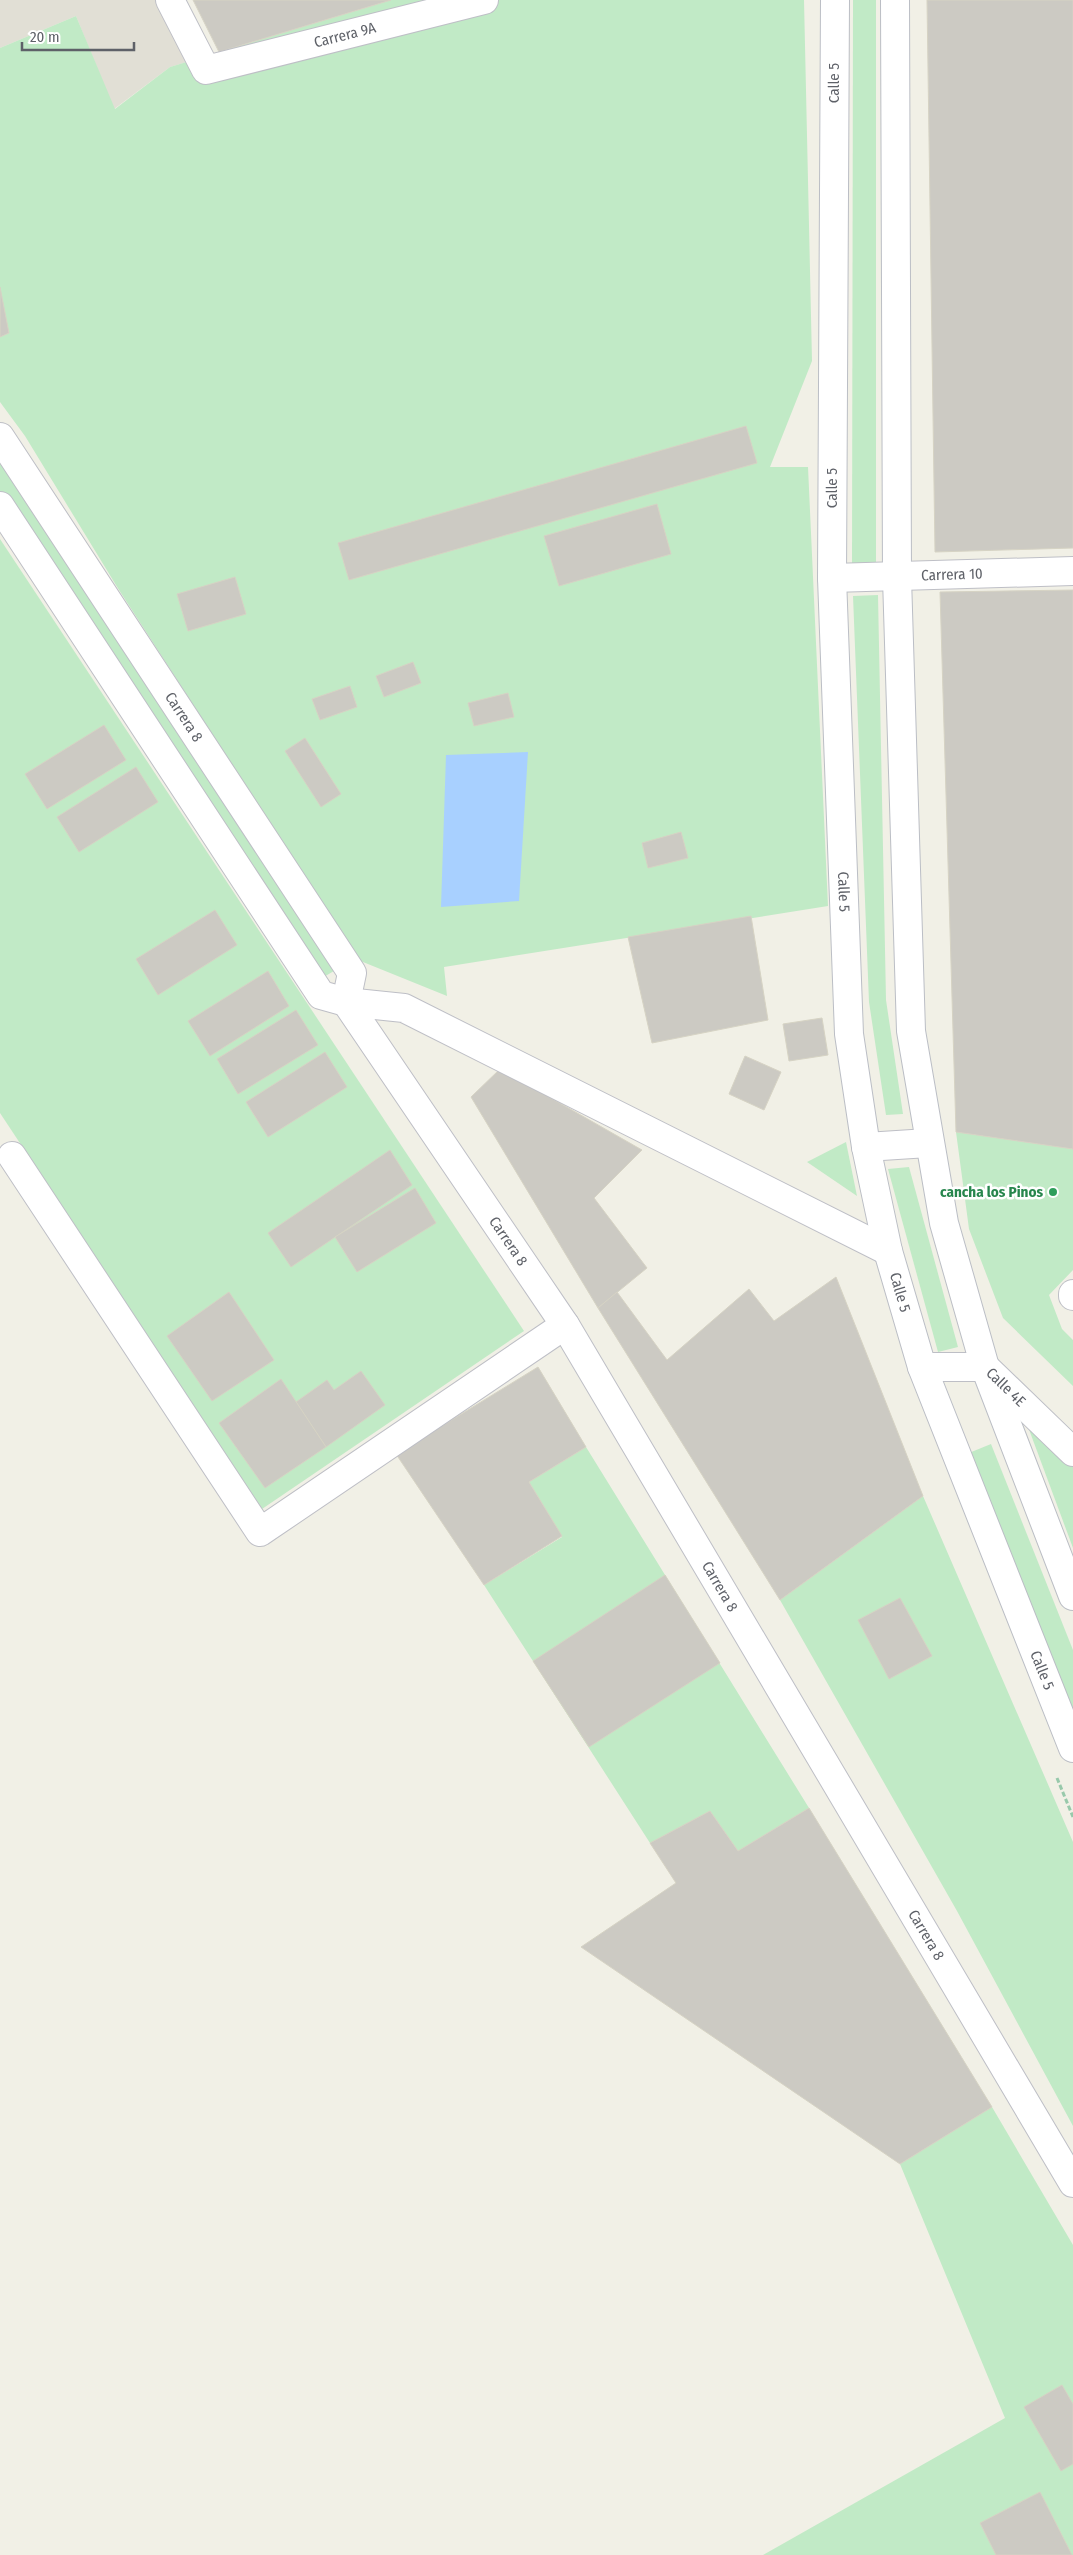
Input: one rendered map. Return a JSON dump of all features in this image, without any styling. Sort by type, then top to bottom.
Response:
[{"type":"street","name":"Carrera 9A","points":[[170,0],[206,70],[484,0]]},
{"type":"street","name":"Calle 5","points":[[835,0],[832,578],[849,1034],[866,1147],[888,1250],[922,1367],[1073,1748]]},
{"type":"street","points":[[896,0],[897,578],[911,1031],[928,1143],[944,1223],[984,1367],[1073,1596]]},
{"type":"street","name":"Carrera 8","points":[[0,437],[352,973],[346,1002],[565,1325],[1073,2183]]},
{"type":"street","points":[[0,506],[320,995],[346,1002],[404,1008],[888,1250]]},
{"type":"street","name":"Carrera 10","points":[[832,578],[897,578],[1073,571]]},
{"type":"street","points":[[866,1147],[928,1143]]},
{"type":"street","points":[[12,1156],[260,1532],[565,1325]]},
{"type":"street","name":"Calle 4E","points":[[922,1367],[984,1367],[1073,1452]]},
{"type":"shaded area","points":[[0,0],[157,0],[187,62],[170,67],[114,109],[76,16],[0,48]]},
{"type":"green space","points":[[391,0],[804,0],[812,361],[770,467],[808,467],[828,906],[444,967],[447,996],[358,960],[119,590],[25,436],[0,402],[0,337],[9,333],[0,300],[0,48],[76,16],[115,109],[170,67]]},
{"type":"green space","points":[[853,0],[876,0],[876,564],[852,564]]},
{"type":"green space","points":[[0,452],[339,968],[322,978],[0,494]]},
{"type":"green space","points":[[0,539],[524,1331],[262,1509],[0,1113]]},
{"type":"green space","points":[[878,595],[886,1000],[903,1114],[886,1115],[869,1002],[853,596]]},
{"type":"green space","points":[[956,1132],[1073,1149],[1073,1270],[1049,1295],[1062,1329],[1073,1340],[1073,1386],[1003,1318],[969,1229]]},
{"type":"green space","points":[[846,1142],[857,1196],[807,1162]]},
{"type":"green space","points":[[909,1167],[958,1347],[938,1352],[888,1169]]},
{"type":"green space","points":[[1024,1416],[1073,1463],[1073,1548]]},
{"type":"green space","points":[[991,1444],[1073,1650],[1073,1725],[964,1455]]},
{"type":"green space","points":[[586,1447],[809,1808],[738,1851],[710,1811],[650,1843],[484,1585],[562,1537],[529,1482]]},
{"type":"green space","points":[[923,1496],[1073,1842],[1073,2126],[957,1911],[780,1600]]},
{"type":"green space","points":[[992,2107],[1073,2245],[1073,2555],[763,2555],[1005,2418],[900,2164]]},
{"type":"water","points":[[528,752],[519,901],[441,907],[446,755]]},
{"type":"building","points":[[193,0],[391,0],[219,52]]},
{"type":"building","points":[[927,0],[1073,0],[1073,548],[935,552]]},
{"type":"building","points":[[0,287],[9,333],[0,337]]},
{"type":"building","points":[[746,426],[757,463],[349,580],[338,543]]},
{"type":"building","points":[[657,504],[671,554],[559,586],[544,536]]},
{"type":"building","points":[[235,577],[246,614],[188,631],[177,594]]},
{"type":"building","points":[[1073,590],[1073,1149],[956,1132],[940,592]]},
{"type":"building","points":[[413,662],[421,683],[384,697],[376,676]]},
{"type":"building","points":[[350,686],[357,707],[320,720],[312,699]]},
{"type":"building","points":[[508,693],[514,717],[474,726],[468,703]]},
{"type":"building","points":[[104,725],[126,760],[47,809],[25,774]]},
{"type":"building","points":[[305,738],[341,794],[321,807],[285,751]]},
{"type":"building","points":[[136,767],[158,802],[79,852],[57,817]]},
{"type":"building","points":[[681,832],[688,858],[648,868],[642,843]]},
{"type":"building","points":[[215,910],[237,945],[158,995],[136,959]]},
{"type":"building","points":[[751,916],[768,1020],[652,1043],[628,937]]},
{"type":"building","points":[[268,971],[289,1006],[210,1056],[188,1021]]},
{"type":"building","points":[[296,1010],[318,1045],[238,1094],[217,1059]]},
{"type":"building","points":[[822,1018],[828,1055],[789,1061],[783,1024]]},
{"type":"building","points":[[325,1052],[347,1087],[268,1137],[246,1102]]},
{"type":"building","points":[[745,1056],[781,1072],[764,1110],[729,1094]]},
{"type":"building","points":[[500,1069],[642,1150],[594,1198],[647,1268],[598,1308],[471,1097]]},
{"type":"building","points":[[390,1150],[412,1185],[291,1267],[268,1233]]},
{"type":"building","points":[[415,1188],[436,1223],[357,1272],[335,1237]]},
{"type":"building","points":[[836,1277],[923,1496],[780,1600],[598,1308],[617,1292],[667,1360],[749,1289],[774,1321]]},
{"type":"building","points":[[229,1292],[274,1360],[212,1401],[167,1336]]},
{"type":"building","points":[[538,1367],[586,1447],[529,1482],[562,1536],[484,1585],[396,1454]]},
{"type":"building","points":[[361,1371],[385,1405],[326,1447],[296,1402],[327,1380],[334,1390]]},
{"type":"building","points":[[281,1379],[326,1447],[265,1488],[219,1423]]},
{"type":"building","points":[[665,1575],[720,1663],[589,1747],[533,1661]]},
{"type":"building","points":[[900,1598],[932,1656],[889,1679],[858,1620]]},
{"type":"building","points":[[809,1808],[992,2107],[900,2164],[581,1947],[676,1883],[650,1843],[710,1811],[738,1851]]},
{"type":"building","points":[[1062,2385],[1073,2404],[1073,2464],[1061,2471],[1024,2407]]},
{"type":"building","points":[[1040,2492],[1072,2555],[996,2555],[980,2523]]},
{"type":"place","name":"cancha los Pinos","points":[[1053,1192]]}]
